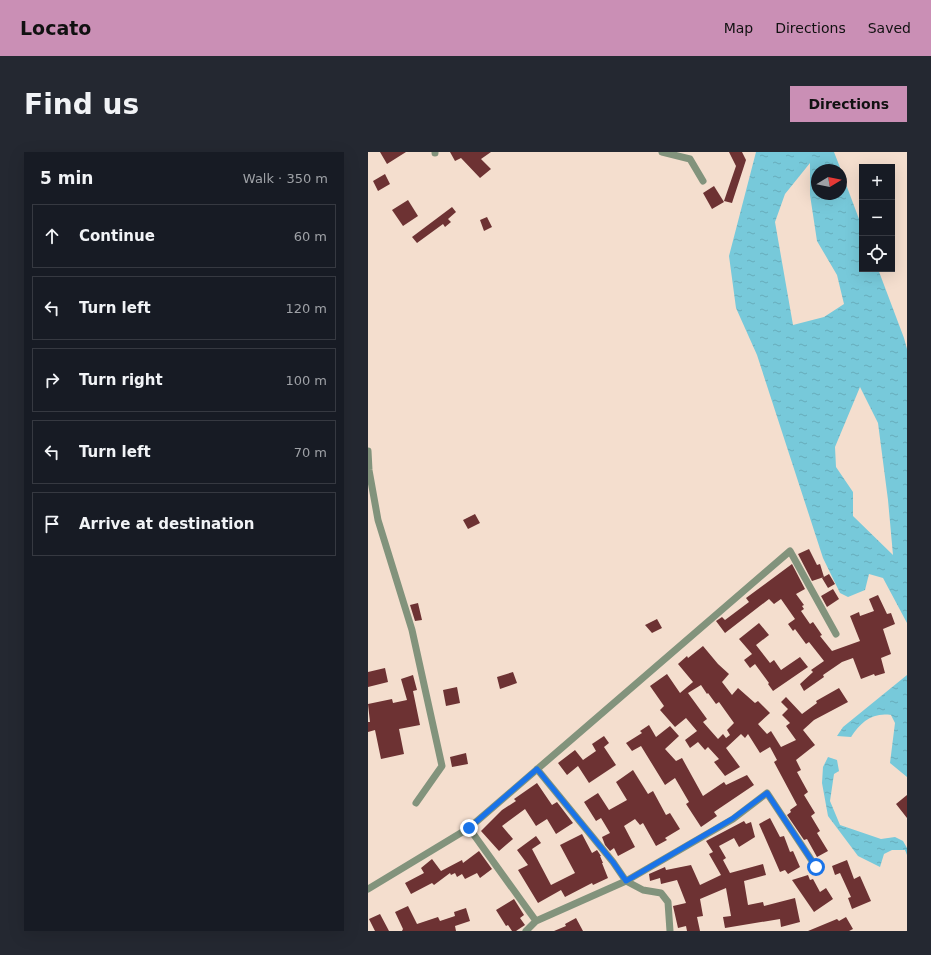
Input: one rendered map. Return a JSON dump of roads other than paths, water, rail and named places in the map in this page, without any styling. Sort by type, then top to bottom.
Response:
[{"type":"street","points":[[662,152],[690,159],[703,181]]},
{"type":"street","points":[[368,451],[369,470],[378,520],[412,630],[442,766],[416,803]]},
{"type":"street","points":[[368,888],[469,828],[790,551],[836,634]]},
{"type":"street","points":[[537,769],[613,862],[626,881],[643,890],[661,893],[668,902],[670,931]]},
{"type":"street","points":[[526,931],[536,921],[626,881],[732,819],[767,793],[816,867]]},
{"type":"street","points":[[469,828],[536,921]]},
{"type":"water","points":[[756,152],[834,152],[839,164],[811,164],[811,200],[847,200],[847,187],[859,219],[859,272],[879,272],[907,349],[907,623],[883,578],[869,574],[865,590],[848,597],[840,593],[823,558],[757,355],[736,308],[729,256]],"holes":[[[810,163],[810,195],[817,241],[837,275],[844,304],[824,317],[793,325],[775,222],[785,194]],[[860,387],[878,423],[888,500],[893,555],[853,516],[853,492],[836,467],[835,447]]]},
{"type":"water","points":[[907,675],[907,777],[890,763],[895,723],[891,715],[878,715],[872,717],[858,727],[851,737],[837,736],[843,727]]},
{"type":"water","points":[[828,757],[837,760],[839,771],[834,774],[830,801],[840,825],[881,839],[895,837],[903,841],[907,848],[907,855],[905,850],[892,850],[884,854],[880,867],[858,856],[828,816],[822,783],[823,767]]}]
